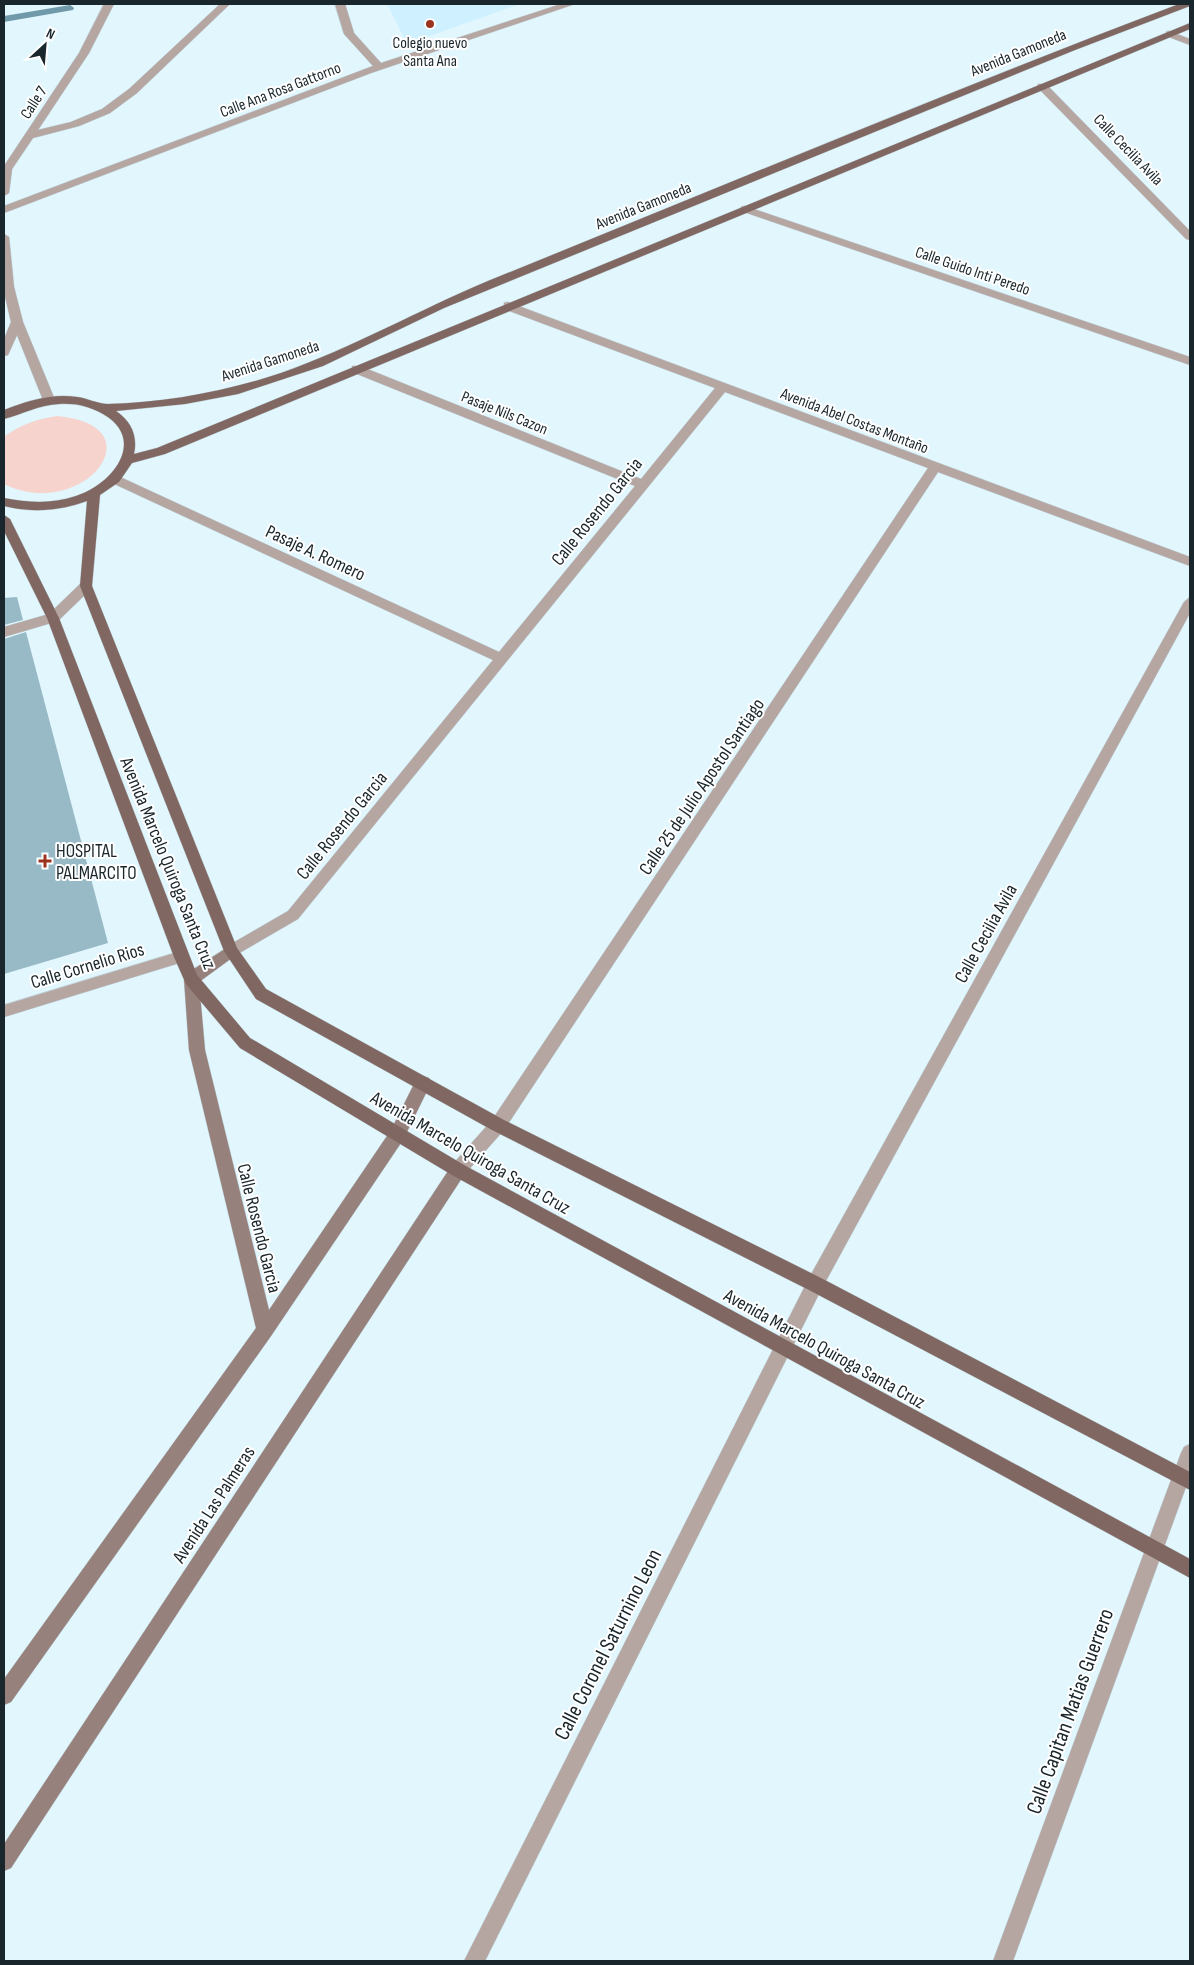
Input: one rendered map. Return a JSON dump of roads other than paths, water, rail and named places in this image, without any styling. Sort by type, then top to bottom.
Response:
[{"type":"main road","name":"Avenida Gamoneda","points":[[104,408],[185,400],[230,392],[319,363],[440,305],[1072,48],[1187,4]]},
{"type":"main road","name":"Avenida Gamoneda","points":[[127,460],[161,450],[1190,26]]},
{"type":"main road","points":[[4,415],[25,405],[49,400],[69,400],[104,408],[118,418],[128,430],[130,445],[127,460],[114,479],[94,493],[70,503],[43,508],[17,507],[4,502]]},
{"type":"main road","name":"Avenida Marcelo Quiroga Santa Cruz","points":[[94,493],[86,586],[231,951],[261,994],[498,1125],[815,1284],[1186,1479]]},
{"type":"main road","name":"Avenida Marcelo Quiroga Santa Cruz","points":[[4,518],[53,618],[191,979],[245,1043],[458,1170],[783,1349],[1190,1569]]},
{"type":"street","name":"Calle 7","points":[[4,193],[7,170],[84,53],[109,4]]},
{"type":"street","points":[[31,135],[75,124],[106,111],[133,91],[225,4]]},
{"type":"street","points":[[340,4],[349,34],[379,68]]},
{"type":"street","name":"Calle Ana Rosa Gattorno","points":[[4,210],[379,68],[570,4]]},
{"type":"street","points":[[1168,34],[1190,42]]},
{"type":"street","name":"Calle Cecilia Avila","points":[[1042,86],[1190,237]]},
{"type":"street","name":"Calle Guido Inti Peredo","points":[[745,208],[1190,362]]},
{"type":"street","points":[[4,238],[8,287],[17,322],[49,400]]},
{"type":"street","name":"Avenida Abel Costas Montaño","points":[[508,306],[935,468],[1190,562]]},
{"type":"street","points":[[4,352],[17,322]]},
{"type":"street","name":"Pasaje Nils Cazon","points":[[356,369],[642,484]]},
{"type":"street","name":"Calle Rosendo Garcia","points":[[264,1330],[197,1050],[191,979],[231,951],[293,916],[722,387]]},
{"type":"street","name":"Calle 25 de Julio Apostol Santiago","points":[[458,1170],[498,1125],[935,468]]},
{"type":"street","name":"Pasaje A. Romero","points":[[114,479],[503,659]]},
{"type":"street","points":[[4,632],[53,618],[86,586]]},
{"type":"street","name":"Calle Cecilia Avila","points":[[783,1349],[815,1284],[1190,602]]},
{"type":"street","name":"Calle Cornelio Rios","points":[[4,1011],[181,957]]},
{"type":"street","points":[[4,1695],[264,1330],[397,1135],[423,1083]]},
{"type":"street","name":"Avenida Las Palmeras","points":[[4,1861],[458,1170]]},
{"type":"street","name":"Calle Coronel Saturnino Leon","points":[[474,1961],[783,1349]]},
{"type":"street","name":"Calle Capitan Matias Guerrero","points":[[1003,1961],[1154,1550],[1186,1479],[1190,1453]]},
{"type":"waterway","points":[[4,19],[70,8]]},
{"type":"place","name":"Colegio nuevo Santa Ana","points":[[430,24]]},
{"type":"place","name":"HOSPITAL PALMARCITO","points":[[45,861]]}]
